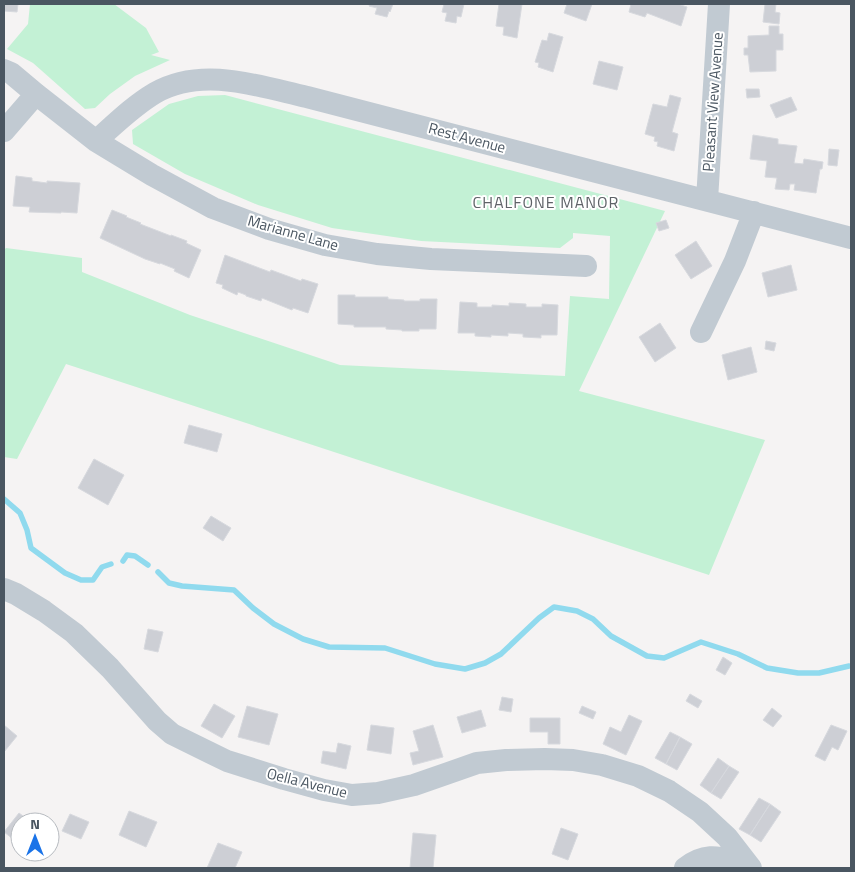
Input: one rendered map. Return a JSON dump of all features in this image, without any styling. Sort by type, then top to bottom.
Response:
[{"type":"street","name":"Pleasant View Avenue","points":[[707,200],[719,4]]},
{"type":"street","name":"Marianne Lane","points":[[4,70],[11,73],[96,141],[152,175],[213,208],[269,229],[325,245],[377,254],[586,266]]},
{"type":"street","name":"Rest Avenue","points":[[96,141],[134,106],[156,92],[175,84],[201,79],[224,80],[307,96],[851,238]]},
{"type":"street","points":[[4,131],[36,94]]},
{"type":"street","points":[[702,332],[735,261],[754,212]]},
{"type":"street","name":"Oella Avenue","points":[[4,590],[16,594],[44,611],[74,633],[110,668],[157,721],[172,734],[227,761],[324,790],[352,795],[378,793],[414,785],[477,763],[545,759],[573,760],[602,765],[638,776],[677,796],[700,812],[727,837],[748,866]]},
{"type":"street","points":[[685,868],[692,862],[705,857],[717,857],[748,866]]},
{"type":"green space","points":[[30,4],[114,4],[146,28],[159,52],[151,55],[170,60],[135,76],[110,94],[95,108],[85,109],[33,63],[7,49],[28,24]]},
{"type":"green space","points":[[225,95],[665,211],[579,391],[765,440],[709,575],[66,364],[17,459],[4,457],[4,250],[6,248],[82,258],[82,272],[190,315],[340,365],[565,376],[570,296],[609,299],[610,236],[573,233],[573,238],[560,248],[421,241],[332,228],[258,205],[185,174],[133,144],[132,130],[169,104],[198,96]]},
{"type":"building","points":[[4,4],[18,4],[17,12],[4,11]]},
{"type":"building","points":[[370,4],[393,4],[387,17],[375,14],[377,8],[369,6]]},
{"type":"building","points":[[444,4],[464,4],[461,17],[457,16],[456,23],[445,21],[447,13],[442,12]]},
{"type":"building","points":[[499,4],[522,4],[517,38],[503,35],[504,27],[496,26]]},
{"type":"building","points":[[567,4],[592,4],[586,21],[564,13]]},
{"type":"building","points":[[631,4],[678,4],[687,7],[681,26],[647,13],[645,17],[629,12]]},
{"type":"building","points":[[765,4],[776,4],[775,12],[780,13],[779,24],[763,22]]},
{"type":"building","points":[[769,26],[779,26],[779,34],[783,34],[783,50],[776,50],[776,71],[750,72],[748,55],[744,55],[744,48],[748,48],[748,36],[769,35]]},
{"type":"building","points":[[549,33],[563,37],[553,72],[538,67],[539,63],[535,62],[542,40],[547,41]]},
{"type":"building","points":[[599,61],[623,67],[617,90],[593,84]]},
{"type":"building","points":[[746,89],[759,89],[760,97],[747,98]]},
{"type":"building","points":[[670,95],[681,98],[672,132],[678,134],[674,151],[657,146],[658,142],[654,141],[655,137],[645,134],[653,104],[667,107]]},
{"type":"building","points":[[791,97],[797,110],[776,118],[770,105]]},
{"type":"building","points":[[753,135],[778,139],[778,144],[797,146],[794,163],[803,164],[804,159],[823,162],[816,193],[794,190],[795,184],[790,184],[789,190],[775,189],[777,178],[765,177],[767,161],[750,159]]},
{"type":"building","points":[[829,149],[839,150],[837,166],[828,165]]},
{"type":"building","points":[[16,176],[32,178],[32,181],[47,183],[47,181],[80,183],[77,213],[29,212],[30,207],[13,206]]},
{"type":"building","points":[[112,210],[140,224],[187,241],[186,243],[201,250],[189,278],[174,271],[175,269],[145,259],[100,238]]},
{"type":"building","points":[[666,220],[669,228],[659,231],[656,223]]},
{"type":"building","points":[[696,241],[712,266],[691,279],[675,255]]},
{"type":"building","points":[[225,255],[270,272],[271,270],[301,281],[302,279],[318,284],[308,313],[293,308],[292,310],[262,298],[261,301],[238,292],[237,295],[222,288],[223,285],[216,283]]},
{"type":"building","points":[[791,265],[797,290],[768,297],[762,273]]},
{"type":"building","points":[[338,295],[388,297],[388,299],[404,301],[437,299],[436,329],[402,331],[386,329],[386,327],[354,327],[354,325],[338,324]]},
{"type":"building","points":[[460,302],[477,303],[477,307],[492,307],[492,305],[509,306],[509,303],[526,304],[526,307],[542,307],[542,304],[558,305],[557,335],[541,335],[541,338],[523,337],[523,334],[508,333],[508,336],[491,335],[491,337],[475,336],[475,333],[458,333]]},
{"type":"building","points":[[660,323],[676,348],[655,362],[639,337]]},
{"type":"building","points":[[766,341],[776,343],[774,351],[765,349]]},
{"type":"building","points":[[751,347],[757,372],[728,380],[722,355]]},
{"type":"building","points":[[189,425],[222,434],[217,452],[184,443]]},
{"type":"building","points":[[94,459],[124,475],[108,505],[78,488]]},
{"type":"building","points":[[211,516],[231,528],[223,541],[203,528]]},
{"type":"building","points":[[148,629],[163,632],[158,652],[144,649]]},
{"type":"building","points":[[723,657],[732,663],[725,675],[716,670]]},
{"type":"building","points":[[690,694],[702,701],[698,708],[686,701]]},
{"type":"building","points":[[502,697],[513,699],[511,712],[499,710]]},
{"type":"building","points":[[214,704],[235,716],[222,738],[201,726]]},
{"type":"building","points":[[247,706],[278,714],[269,745],[238,737]]},
{"type":"building","points":[[582,706],[596,712],[593,719],[579,713]]},
{"type":"building","points":[[772,708],[782,716],[773,727],[763,720]]},
{"type":"building","points":[[481,710],[486,726],[462,733],[457,717]]},
{"type":"building","points":[[629,715],[642,721],[626,755],[603,744],[610,727],[621,732]]},
{"type":"building","points":[[530,718],[560,718],[560,744],[548,744],[548,732],[530,732]]},
{"type":"building","points":[[4,725],[17,736],[4,752]]},
{"type":"building","points":[[371,725],[394,728],[391,754],[367,750]]},
{"type":"building","points":[[433,725],[443,757],[413,765],[410,753],[419,751],[413,731]]},
{"type":"building","points":[[831,725],[847,731],[838,750],[832,747],[825,761],[815,756]]},
{"type":"building","points":[[670,732],[680,737],[666,764],[655,758]]},
{"type":"building","points":[[680,737],[692,744],[677,770],[666,764]]},
{"type":"building","points":[[338,743],[351,746],[346,769],[321,763],[323,751],[336,753]]},
{"type":"building","points":[[718,758],[729,766],[711,793],[700,785]]},
{"type":"building","points":[[729,766],[739,772],[721,799],[711,793]]},
{"type":"building","points":[[759,798],[770,804],[750,835],[739,829]]},
{"type":"building","points":[[770,804],[781,812],[761,842],[750,835]]},
{"type":"building","points":[[129,811],[157,822],[146,847],[119,835]]},
{"type":"building","points":[[70,814],[89,822],[81,839],[62,831]]},
{"type":"building","points":[[10,824],[10,837],[4,832]]},
{"type":"building","points":[[561,828],[578,834],[568,860],[552,854]]},
{"type":"building","points":[[413,833],[436,835],[433,868],[410,868]]},
{"type":"building","points":[[218,843],[242,852],[235,868],[207,868]]},
{"type":"waterway","points":[[4,499],[20,513],[27,530],[31,548],[65,573],[81,580],[93,580],[102,567],[111,564]]},
{"type":"waterway","points":[[123,561],[127,555],[135,556],[148,565]]},
{"type":"waterway","points":[[158,572],[169,583],[182,586],[234,590],[274,624],[303,639],[329,647],[385,648],[435,664],[465,669],[485,663],[501,654],[539,618],[554,607],[577,611],[593,619],[611,636],[647,656],[664,658],[701,642],[738,654],[767,668],[798,673],[819,673],[849,666]]},
{"type":"district","name":"CHALFONE MANOR","points":[[546,202]]}]
